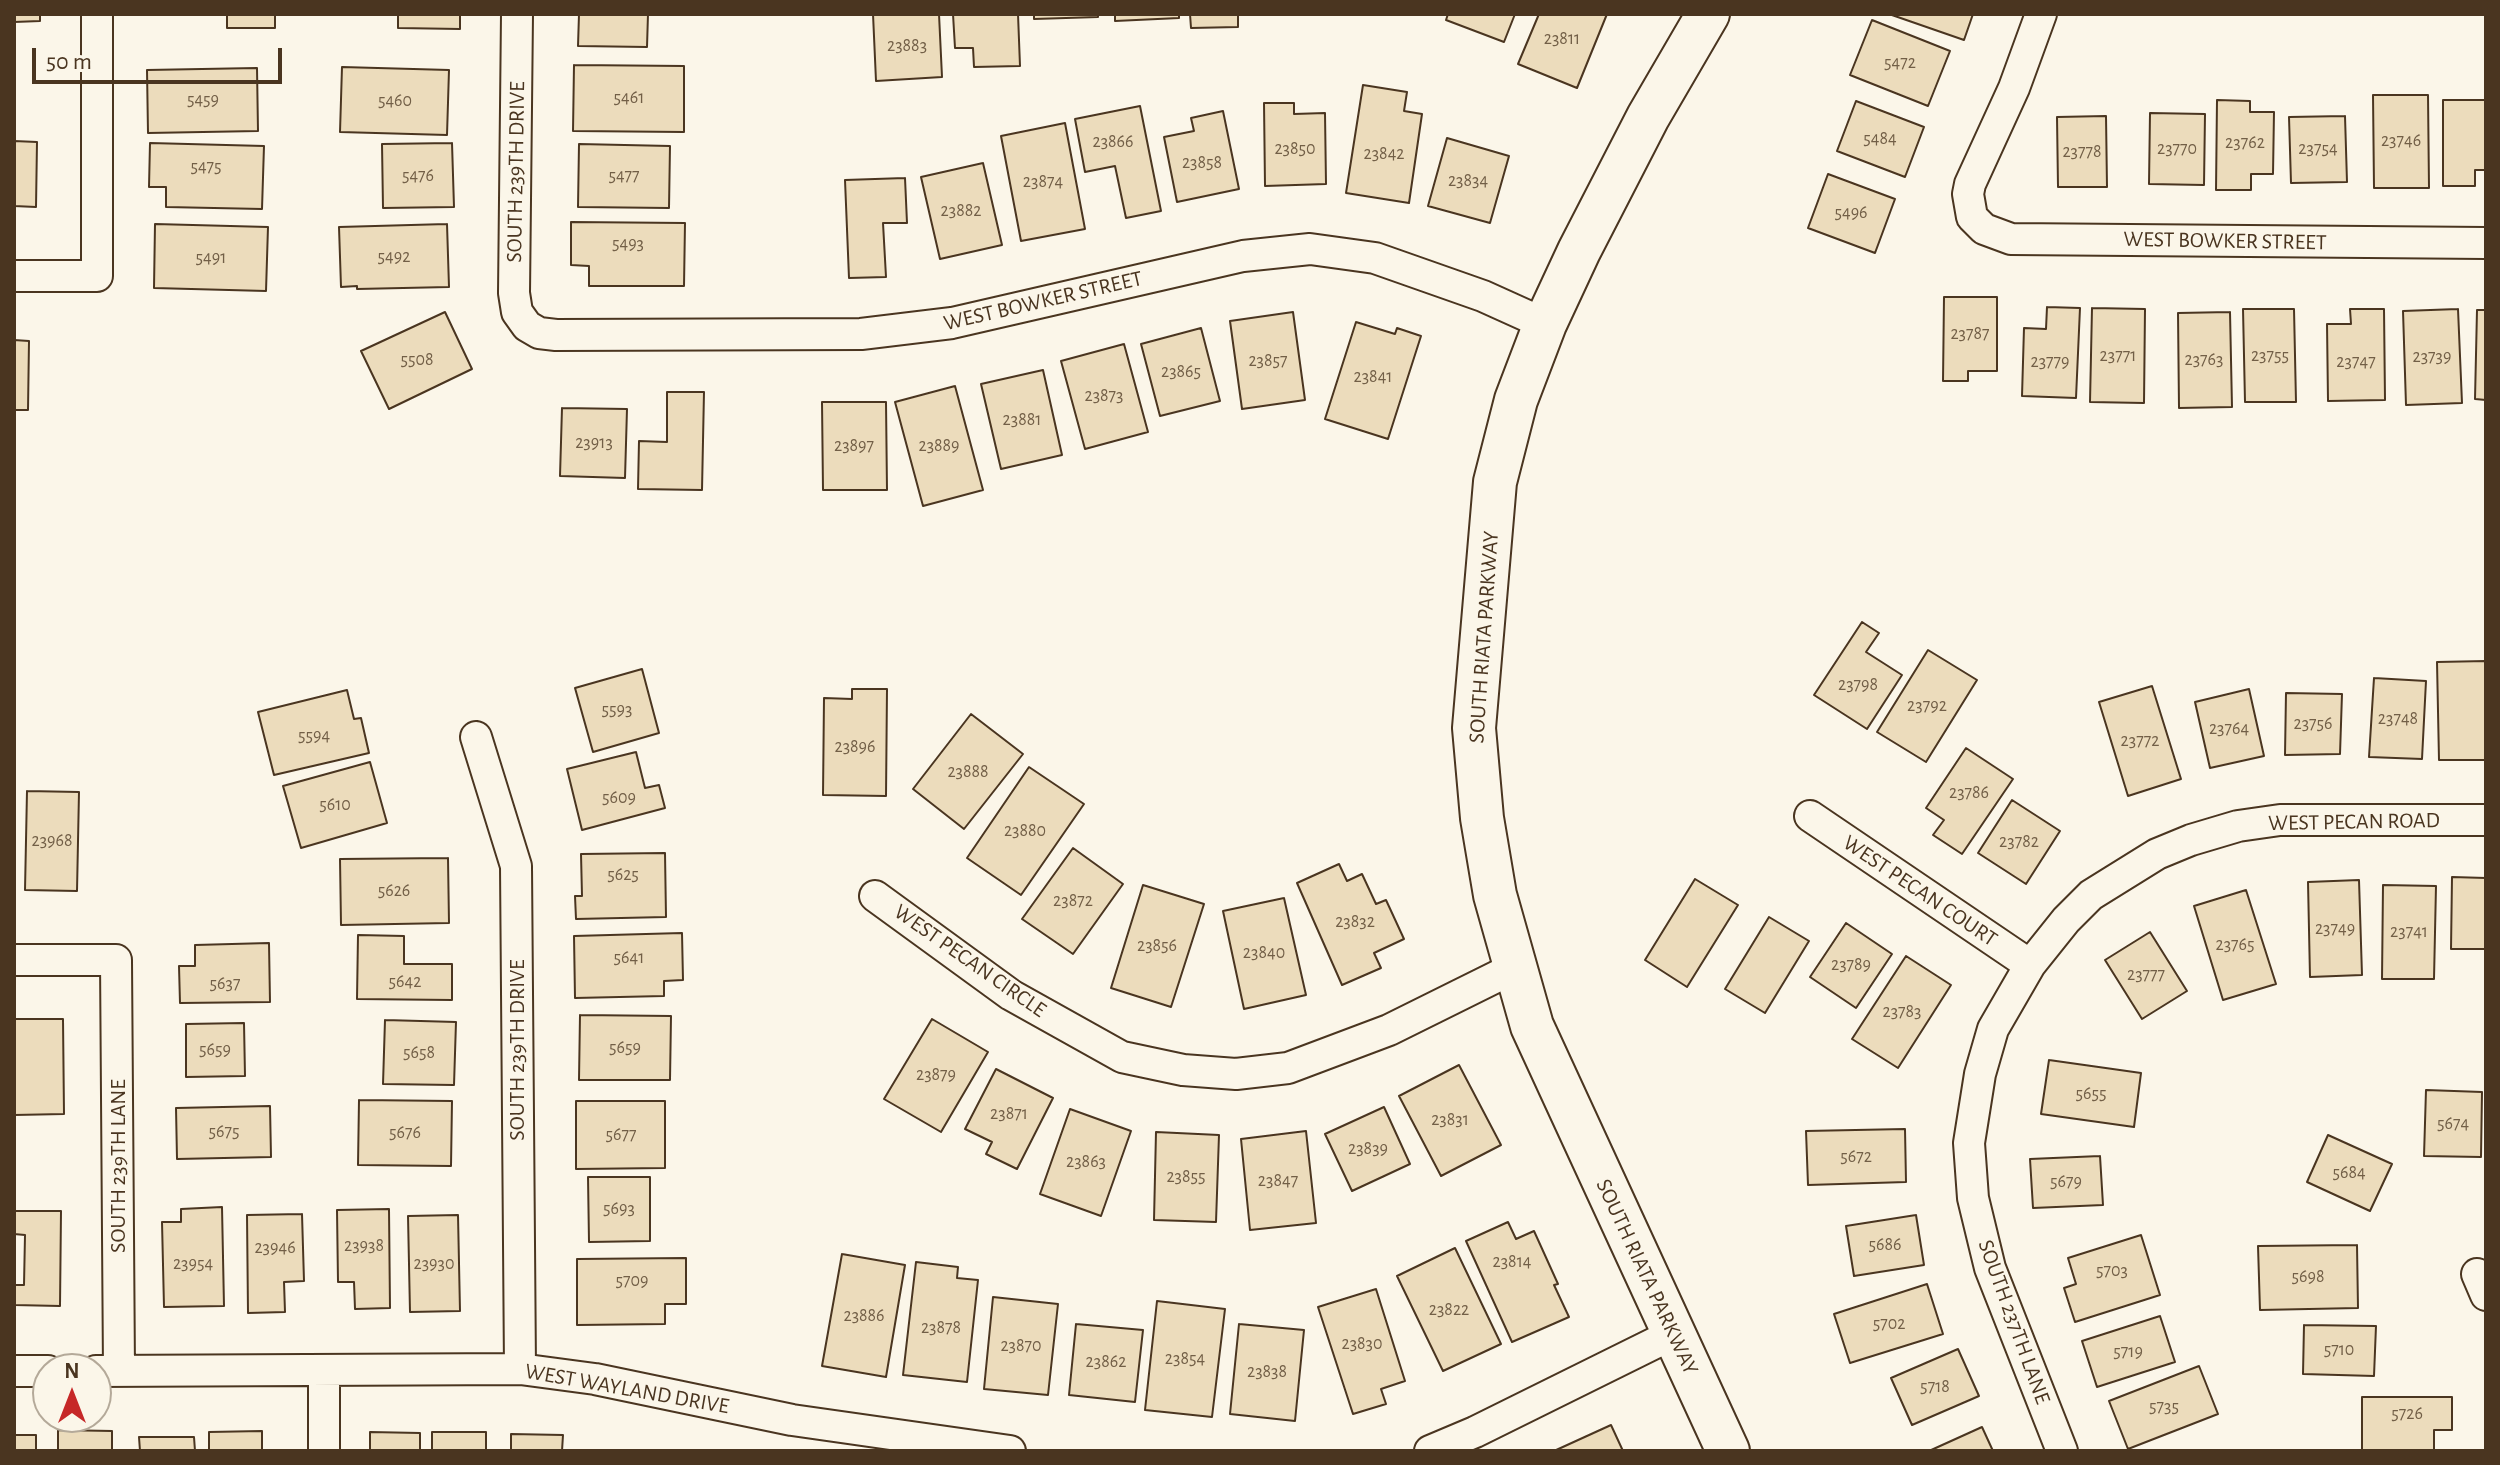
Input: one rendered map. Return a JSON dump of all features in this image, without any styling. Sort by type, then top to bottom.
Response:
[{"type":"street","points":[[14,276],[97,276],[97,14]]},
{"type":"street","name":"SOUTH 239TH DRIVE","points":[[517,14],[514,293],[517,312],[527,326]]},
{"type":"street","name":"SOUTH RIATA PARKWAY","points":[[1708,14],[1648,117],[1579,251],[1545,324],[1516,400],[1495,482],[1474,728],[1482,818],[1495,895],[1532,1026],[1728,1451]]},
{"type":"street","name":"WEST BOWKER STREET","points":[[2041,14],[2014,88],[1970,184],[1972,217],[1984,229],[2011,239],[2486,243]]},
{"type":"street","name":"WEST BOWKER STREET","points":[[527,326],[539,333],[556,335],[861,334],[952,323],[1243,256],[1310,249],[1375,258],[1483,296],[1545,324]]},
{"type":"street","name":"SOUTH 239TH DRIVE","points":[[476,737],[516,866],[520,1369]]},
{"type":"street","name":"WEST PECAN COURT","points":[[1810,816],[2030,965]]},
{"type":"street","name":"WEST PECAN ROAD","points":[[2030,965],[2066,920],[2091,895],[2157,854],[2191,840],[2238,826],[2280,820],[2486,820]]},
{"type":"street","name":"WEST PECAN CIRCLE","points":[[875,896],[1011,995],[1122,1057],[1183,1070],[1236,1074],[1288,1068],[1389,1030],[1514,968]]},
{"type":"street","name":"SOUTH 239TH LANE","points":[[14,960],[116,960],[108,1353]]},
{"type":"street","name":"SOUTH 237TH LANE","points":[[2030,965],[1993,1029],[1980,1074],[1969,1143],[1973,1198],[1990,1268],[2062,1451]]},
{"type":"street","points":[[1430,1451],[1475,1432],[1673,1334]]},
{"type":"street","name":"WEST WAYLAND DRIVE","points":[[112,1371],[520,1369],[595,1379],[792,1420],[1010,1451]]},
{"type":"street","points":[[324,1371],[324,1451]]},
{"type":"building","points":[[14,14],[40,14],[40,21],[14,22]]},
{"type":"building","points":[[227,14],[275,14],[275,28],[227,28]]},
{"type":"building","points":[[398,14],[460,14],[460,29],[398,28]]},
{"type":"building","points":[[579,14],[648,14],[647,47],[578,46]]},
{"type":"building","points":[[873,14],[939,14],[942,77],[876,81]]},
{"type":"building","points":[[953,14],[1018,14],[1020,66],[974,67],[973,48],[955,48]]},
{"type":"building","points":[[1034,14],[1098,14],[1098,17],[1034,19]]},
{"type":"building","points":[[1115,14],[1179,14],[1179,18],[1115,21]]},
{"type":"building","points":[[1190,14],[1238,14],[1238,27],[1191,28]]},
{"type":"building","points":[[1448,14],[1515,14],[1504,42],[1446,20]]},
{"type":"building","points":[[1539,14],[1607,14],[1577,88],[1518,64]]},
{"type":"building","points":[[1889,14],[1973,14],[1964,40]]},
{"type":"building","points":[[1872,20],[1950,51],[1928,106],[1850,75]]},
{"type":"building","points":[[574,65],[684,66],[684,132],[573,131]]},
{"type":"building","points":[[342,67],[449,70],[447,135],[340,132]]},
{"type":"building","points":[[257,68],[258,131],[148,133],[147,70]]},
{"type":"building","points":[[1363,85],[1407,92],[1404,111],[1422,114],[1409,203],[1346,193]]},
{"type":"building","points":[[2373,95],[2428,95],[2429,188],[2374,188]]},
{"type":"building","points":[[2217,100],[2250,101],[2250,112],[2274,112],[2273,174],[2251,174],[2251,190],[2216,190]]},
{"type":"building","points":[[2443,100],[2486,100],[2486,170],[2475,170],[2475,186],[2443,186]]},
{"type":"building","points":[[1856,101],[1924,127],[1905,177],[1837,151]]},
{"type":"building","points":[[1264,103],[1294,103],[1294,114],[1325,113],[1326,184],[1265,186]]},
{"type":"building","points":[[1140,106],[1161,211],[1126,218],[1115,166],[1085,172],[1075,119]]},
{"type":"building","points":[[1223,111],[1239,189],[1177,202],[1164,137],[1194,131],[1191,118]]},
{"type":"building","points":[[2150,113],[2205,114],[2204,185],[2149,184]]},
{"type":"building","points":[[2106,116],[2107,187],[2058,187],[2057,117]]},
{"type":"building","points":[[2345,116],[2347,182],[2291,183],[2289,117]]},
{"type":"building","points":[[1065,123],[1085,229],[1021,241],[1001,136]]},
{"type":"building","points":[[1447,138],[1509,156],[1490,223],[1428,206]]},
{"type":"building","points":[[14,141],[37,142],[36,207],[14,206]]},
{"type":"building","points":[[150,143],[264,146],[262,209],[166,207],[166,187],[149,187]]},
{"type":"building","points":[[452,143],[454,207],[383,208],[382,144]]},
{"type":"building","points":[[579,144],[670,146],[669,208],[578,207]]},
{"type":"building","points":[[983,163],[1002,245],[940,259],[921,177]]},
{"type":"building","points":[[1828,174],[1895,199],[1875,253],[1808,228]]},
{"type":"building","points":[[905,178],[907,223],[883,223],[886,277],[849,278],[845,180]]},
{"type":"building","points":[[571,222],[685,223],[684,286],[589,286],[589,266],[571,265]]},
{"type":"building","points":[[155,224],[268,227],[266,291],[154,288]]},
{"type":"building","points":[[447,224],[449,287],[341,287],[339,227]]},
{"type":"building","points":[[1944,297],[1997,297],[1997,371],[1968,371],[1968,381],[1943,381]]},
{"type":"building","points":[[2047,307],[2080,308],[2076,398],[2022,396],[2024,328],[2046,329]]},
{"type":"building","points":[[2092,308],[2145,309],[2144,403],[2090,402]]},
{"type":"building","points":[[2243,309],[2294,309],[2296,402],[2245,402]]},
{"type":"building","points":[[2350,309],[2384,309],[2385,400],[2328,401],[2327,324],[2351,324]]},
{"type":"building","points":[[2458,309],[2462,403],[2406,405],[2403,311]]},
{"type":"building","points":[[2477,310],[2486,310],[2486,400],[2475,399]]},
{"type":"building","points":[[445,312],[472,369],[389,409],[361,351]]},
{"type":"building","points":[[1293,312],[1305,400],[1242,409],[1230,321]]},
{"type":"building","points":[[2230,312],[2232,407],[2179,408],[2178,313]]},
{"type":"building","points":[[1356,322],[1395,334],[1397,328],[1421,336],[1388,439],[1325,419]]},
{"type":"building","points":[[1201,328],[1220,401],[1160,416],[1141,344]]},
{"type":"building","points":[[14,340],[29,341],[28,410],[14,410]]},
{"type":"building","points":[[1124,344],[1148,432],[1085,449],[1061,361]]},
{"type":"building","points":[[1043,370],[1062,455],[1001,469],[981,384]]},
{"type":"building","points":[[955,386],[983,490],[923,506],[895,402]]},
{"type":"building","points":[[667,392],[704,392],[702,490],[638,489],[639,441],[667,442]]},
{"type":"building","points":[[822,402],[886,402],[887,490],[823,490]]},
{"type":"building","points":[[562,408],[627,409],[625,478],[560,476]]},
{"type":"building","points":[[1862,622],[1879,633],[1866,652],[1902,675],[1867,729],[1814,695]]},
{"type":"building","points":[[1928,650],[1977,680],[1926,762],[1877,732]]},
{"type":"building","points":[[2486,661],[2486,760],[2439,760],[2437,662]]},
{"type":"building","points":[[642,669],[659,733],[593,752],[575,688]]},
{"type":"building","points":[[2374,678],[2426,681],[2422,759],[2369,757]]},
{"type":"building","points":[[2152,686],[2181,779],[2128,796],[2099,702]]},
{"type":"building","points":[[852,689],[887,689],[886,796],[823,795],[824,698],[852,699]]},
{"type":"building","points":[[2249,689],[2264,756],[2210,768],[2195,702]]},
{"type":"building","points":[[347,690],[354,719],[361,718],[369,753],[274,775],[258,712]]},
{"type":"building","points":[[2286,693],[2342,694],[2340,754],[2285,755]]},
{"type":"building","points":[[971,714],[1023,754],[964,829],[913,789]]},
{"type":"building","points":[[1966,748],[2013,779],[1962,854],[1933,835],[1944,820],[1926,808]]},
{"type":"building","points":[[636,752],[645,788],[659,785],[665,808],[582,830],[567,769]]},
{"type":"building","points":[[370,762],[387,823],[301,848],[283,786]]},
{"type":"building","points":[[1029,767],[1084,804],[1021,895],[967,858]]},
{"type":"building","points":[[27,791],[79,792],[77,891],[25,890]]},
{"type":"building","points":[[2012,800],[2060,831],[2026,884],[1978,853]]},
{"type":"building","points":[[1073,848],[1123,884],[1073,954],[1022,919]]},
{"type":"building","points":[[665,853],[666,917],[576,919],[575,896],[582,896],[581,854]]},
{"type":"building","points":[[448,858],[449,923],[341,925],[340,859]]},
{"type":"building","points":[[1339,864],[1347,881],[1362,874],[1376,904],[1386,900],[1404,939],[1374,953],[1381,968],[1342,985],[1297,883]]},
{"type":"building","points":[[2452,877],[2486,878],[2486,949],[2451,949]]},
{"type":"building","points":[[1695,879],[1738,905],[1687,987],[1645,960]]},
{"type":"building","points":[[2359,880],[2362,975],[2310,977],[2308,882]]},
{"type":"building","points":[[1143,885],[1204,904],[1171,1007],[1111,988]]},
{"type":"building","points":[[2383,885],[2436,886],[2434,979],[2382,979]]},
{"type":"building","points":[[2246,890],[2276,984],[2223,1000],[2194,906]]},
{"type":"building","points":[[1284,898],[1306,995],[1244,1009],[1223,911]]},
{"type":"building","points":[[1769,917],[1809,941],[1765,1013],[1725,989]]},
{"type":"building","points":[[1846,923],[1892,954],[1856,1008],[1810,977]]},
{"type":"building","points":[[2150,932],[2187,991],[2142,1019],[2105,960]]},
{"type":"building","points":[[682,933],[683,980],[664,981],[664,996],[575,998],[574,936]]},
{"type":"building","points":[[358,935],[404,936],[404,964],[452,964],[452,1000],[357,999]]},
{"type":"building","points":[[269,943],[270,1002],[180,1003],[179,966],[195,966],[195,945]]},
{"type":"building","points":[[1906,956],[1951,985],[1898,1068],[1852,1039]]},
{"type":"building","points":[[580,1015],[671,1016],[670,1080],[579,1080]]},
{"type":"building","points":[[14,1019],[63,1019],[64,1114],[14,1115]]},
{"type":"building","points":[[932,1019],[988,1052],[941,1132],[884,1099]]},
{"type":"building","points":[[385,1020],[456,1022],[454,1085],[383,1084]]},
{"type":"building","points":[[244,1023],[245,1076],[186,1077],[186,1024]]},
{"type":"building","points":[[2049,1060],[2141,1073],[2134,1127],[2041,1114]]},
{"type":"building","points":[[1459,1065],[1501,1145],[1441,1176],[1399,1096]]},
{"type":"building","points":[[996,1069],[1053,1098],[1017,1169],[986,1154],[992,1142],[965,1129]]},
{"type":"building","points":[[2426,1090],[2482,1092],[2481,1157],[2424,1156]]},
{"type":"building","points":[[359,1100],[452,1101],[451,1166],[358,1165]]},
{"type":"building","points":[[576,1101],[665,1101],[665,1168],[576,1169]]},
{"type":"building","points":[[270,1106],[271,1157],[177,1159],[176,1108]]},
{"type":"building","points":[[1384,1107],[1410,1164],[1352,1191],[1325,1134]]},
{"type":"building","points":[[1070,1109],[1131,1131],[1101,1216],[1040,1194]]},
{"type":"building","points":[[1905,1129],[1906,1182],[1808,1185],[1806,1131]]},
{"type":"building","points":[[1306,1131],[1316,1223],[1250,1230],[1241,1139]]},
{"type":"building","points":[[1156,1132],[1219,1135],[1216,1222],[1154,1220]]},
{"type":"building","points":[[2328,1135],[2392,1164],[2370,1211],[2307,1182]]},
{"type":"building","points":[[2100,1156],[2103,1205],[2033,1208],[2030,1159]]},
{"type":"building","points":[[588,1177],[650,1177],[650,1241],[589,1242]]},
{"type":"building","points":[[222,1207],[224,1306],[164,1307],[162,1222],[181,1222],[181,1209]]},
{"type":"building","points":[[389,1209],[390,1308],[355,1309],[354,1282],[338,1282],[337,1210]]},
{"type":"building","points":[[14,1211],[61,1211],[60,1306],[14,1305],[14,1285],[24,1285],[25,1235],[14,1234]]},
{"type":"building","points":[[302,1214],[304,1281],[284,1282],[285,1312],[248,1313],[247,1215]]},
{"type":"building","points":[[458,1215],[460,1311],[410,1312],[408,1216]]},
{"type":"building","points":[[1916,1215],[1924,1265],[1854,1276],[1846,1226]]},
{"type":"building","points":[[1508,1222],[1516,1239],[1534,1231],[1569,1317],[1512,1342],[1466,1241]]},
{"type":"building","points":[[2141,1235],[2160,1295],[2075,1322],[2064,1288],[2076,1284],[2068,1258]]},
{"type":"building","points":[[2357,1245],[2358,1308],[2260,1310],[2258,1246]]},
{"type":"building","points":[[1455,1248],[1501,1344],[1443,1371],[1397,1276]]},
{"type":"building","points":[[842,1254],[905,1265],[886,1377],[822,1366]]},
{"type":"building","points":[[686,1258],[686,1304],[665,1304],[665,1324],[577,1325],[577,1259]]},
{"type":"building","points":[[916,1262],[958,1267],[957,1278],[978,1280],[967,1382],[903,1375]]},
{"type":"building","points":[[1927,1284],[1943,1334],[1850,1363],[1834,1314]]},
{"type":"building","points":[[1376,1289],[1405,1381],[1381,1389],[1386,1404],[1353,1414],[1318,1307]]},
{"type":"building","points":[[993,1297],[1058,1304],[1048,1395],[984,1389]]},
{"type":"building","points":[[1157,1301],[1225,1309],[1212,1417],[1145,1410]]},
{"type":"building","points":[[2160,1316],[2175,1362],[2097,1387],[2082,1341]]},
{"type":"building","points":[[1076,1324],[1143,1330],[1135,1402],[1069,1395]]},
{"type":"building","points":[[1239,1324],[1304,1330],[1295,1421],[1230,1414]]},
{"type":"building","points":[[2304,1325],[2376,1326],[2374,1376],[2303,1374]]},
{"type":"building","points":[[1958,1349],[1979,1396],[1912,1425],[1891,1378]]},
{"type":"building","points":[[2199,1366],[2218,1414],[2128,1449],[2109,1401]]},
{"type":"building","points":[[2362,1397],[2452,1397],[2452,1430],[2434,1430],[2434,1451],[2362,1451]]},
{"type":"building","points":[[1611,1425],[1623,1451],[1554,1451]]},
{"type":"building","points":[[1982,1427],[1993,1451],[1929,1451]]},
{"type":"building","points":[[262,1431],[262,1451],[209,1451],[209,1432]]},
{"type":"building","points":[[370,1432],[420,1433],[420,1451],[370,1451]]},
{"type":"building","points":[[432,1432],[486,1432],[486,1451],[432,1451]]},
{"type":"building","points":[[58,1433],[112,1433],[112,1451],[58,1451]]},
{"type":"building","points":[[511,1434],[563,1435],[562,1451],[511,1451]]},
{"type":"building","points":[[14,1435],[36,1435],[36,1451],[14,1451]]},
{"type":"building","points":[[139,1437],[194,1437],[195,1451],[140,1451]]}]
